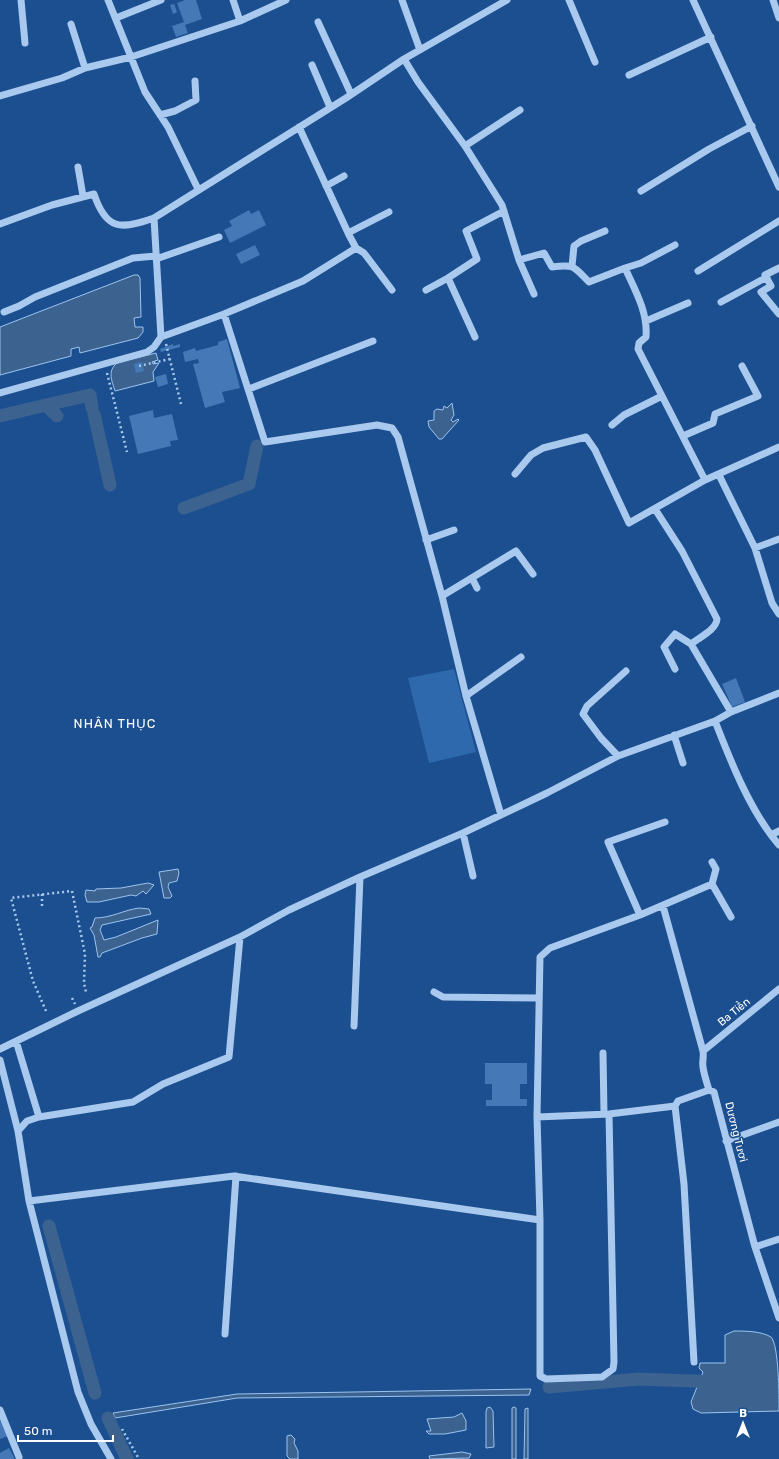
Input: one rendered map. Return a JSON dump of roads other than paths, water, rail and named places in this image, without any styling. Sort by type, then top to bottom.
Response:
[{"type":"street","points":[[21,0],[26,42]]},
{"type":"street","points":[[108,0],[146,92],[168,127],[198,189]]},
{"type":"street","points":[[116,18],[161,0]]},
{"type":"street","points":[[233,0],[240,21]]},
{"type":"street","points":[[0,96],[62,78],[85,68],[130,56],[240,21],[286,0]]},
{"type":"street","points":[[402,0],[420,50]]},
{"type":"street","points":[[0,224],[83,196],[94,194],[98,208],[107,220],[115,225],[126,226],[154,218],[198,189],[352,94],[404,59],[507,0]]},
{"type":"street","points":[[569,0],[595,62]]},
{"type":"street","points":[[693,0],[779,187]]},
{"type":"street","points":[[773,0],[779,18]]},
{"type":"street","points":[[318,22],[352,94]]},
{"type":"street","points":[[70,24],[85,68]]},
{"type":"street","points":[[629,75],[711,38]]},
{"type":"street","points":[[404,59],[418,82],[465,146],[502,205],[520,260],[534,294]]},
{"type":"street","points":[[312,65],[330,107]]},
{"type":"street","points":[[160,115],[175,111],[196,100],[195,81]]},
{"type":"street","points":[[465,146],[520,110]]},
{"type":"street","points":[[641,191],[709,149],[752,126]]},
{"type":"street","points":[[299,127],[356,248],[364,253],[392,290]]},
{"type":"street","points":[[78,167],[83,196]]},
{"type":"street","points":[[326,186],[344,176]]},
{"type":"street","points":[[426,290],[477,259],[466,231],[504,211]]},
{"type":"street","points":[[348,233],[389,212]]},
{"type":"street","points":[[154,218],[161,337]]},
{"type":"street","points":[[698,271],[779,221]]},
{"type":"street","points":[[572,266],[574,246],[581,241],[605,231]]},
{"type":"street","points":[[4,312],[19,306],[34,297],[132,258],[156,257],[220,237]]},
{"type":"street","points":[[520,260],[544,253],[552,267],[572,266],[589,282],[624,268],[642,263],[675,245]]},
{"type":"street","points":[[0,393],[147,352],[154,347],[161,337],[224,314],[303,281],[356,248]]},
{"type":"street","points":[[624,268],[642,304],[646,322],[646,337],[638,343],[638,349],[705,480]]},
{"type":"street","points":[[779,268],[765,275],[771,286],[761,292],[779,314]]},
{"type":"street","points":[[721,302],[767,277]]},
{"type":"street","points":[[448,278],[475,337]]},
{"type":"street","points":[[646,322],[688,304]]},
{"type":"street","points":[[224,314],[265,442],[377,425],[392,428],[400,443],[442,596],[466,696],[501,815]]},
{"type":"street","points":[[249,389],[372,341]]},
{"type":"street","points":[[683,436],[713,423],[715,414],[758,396],[742,366]]},
{"type":"street","points":[[612,425],[624,415],[662,396]]},
{"type":"street","points":[[515,474],[531,455],[543,448],[586,437],[595,450],[629,523],[705,480],[719,475],[779,446]]},
{"type":"street","points":[[719,475],[755,548],[772,603],[779,614]]},
{"type":"street","points":[[655,509],[682,551],[717,619],[717,623],[713,628],[691,644]]},
{"type":"street","points":[[426,540],[454,530]]},
{"type":"street","points":[[755,548],[779,539]]},
{"type":"street","points":[[442,596],[516,551],[533,574]]},
{"type":"street","points":[[472,578],[477,588]]},
{"type":"street","points":[[674,669],[664,647],[675,634],[691,644],[731,712]]},
{"type":"street","points":[[466,696],[522,657]]},
{"type":"street","points":[[618,756],[601,738],[583,714],[587,706],[626,671]]},
{"type":"street","points":[[0,1050],[16,1041],[240,937],[289,910],[501,815],[618,756],[715,721],[731,712],[779,693]]},
{"type":"street","points":[[715,721],[735,772],[771,835],[779,844]]},
{"type":"street","points":[[674,735],[683,763]]},
{"type":"street","points":[[640,915],[608,842],[665,822]]},
{"type":"street","points":[[771,835],[779,831]]},
{"type":"street","points":[[463,833],[473,876]]},
{"type":"street","points":[[712,862],[716,869],[712,884],[731,917]]},
{"type":"street","points":[[354,1026],[360,877]]},
{"type":"street","points":[[602,1053],[607,1114],[614,1362],[612,1369],[602,1377],[546,1380],[540,1376],[540,1220],[537,1117],[539,960],[544,952],[640,915],[712,884]]},
{"type":"street","name":"Dương Tươi","points":[[662,906],[703,1051],[704,1060],[702,1065],[709,1090],[714,1092],[755,1247],[779,1318]]},
{"type":"street","points":[[18,1131],[27,1121],[39,1117],[133,1102],[163,1084],[228,1057],[240,937]]},
{"type":"street","name":"Ba Tiền","points":[[703,1051],[779,989]]},
{"type":"street","points":[[434,992],[443,997],[538,998]]},
{"type":"street","points":[[16,1041],[39,1117]]},
{"type":"street","points":[[0,1060],[18,1131],[29,1201],[78,1392],[91,1424],[111,1459]]},
{"type":"street","points":[[694,1362],[684,1184],[675,1106],[678,1101],[709,1090]]},
{"type":"street","points":[[537,1117],[607,1114],[675,1106]]},
{"type":"street","points":[[726,1141],[779,1122]]},
{"type":"street","points":[[29,1201],[236,1176],[540,1220]]},
{"type":"street","points":[[225,1334],[236,1176]]},
{"type":"street","points":[[755,1247],[779,1239]]},
{"type":"street","points":[[0,1410],[19,1457]]},
{"type":"waterway","points":[[46,405],[90,395],[92,408]]},
{"type":"waterway","points":[[0,416],[46,405],[57,416]]},
{"type":"waterway","points":[[94,414],[110,485]]},
{"type":"waterway","points":[[184,508],[249,484],[257,446]]},
{"type":"waterway","points":[[49,1226],[95,1393]]},
{"type":"waterway","points":[[549,1387],[639,1379],[716,1382]]},
{"type":"waterway","points":[[108,1418],[127,1459]]},
{"type":"district","name":"NHÂN THỤC","points":[[115,723]]}]
